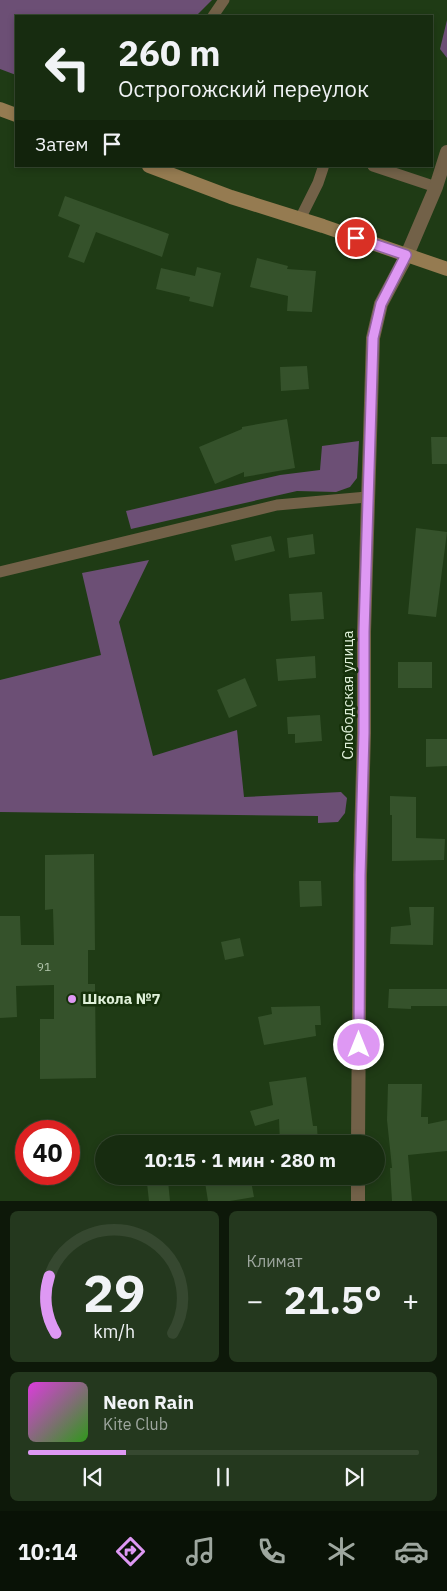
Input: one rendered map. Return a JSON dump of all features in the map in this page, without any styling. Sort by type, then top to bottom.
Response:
[{"type":"main road","points":[[0,109],[15,115]]},
{"type":"main road","points":[[152,167],[231,198],[300,219],[447,269]]},
{"type":"street","name":"Слободская улица","points":[[358,1135],[364,632],[373,338],[381,304],[406,255],[436,187],[447,152]]},
{"type":"street","points":[[358,1185],[358,1201]]},
{"type":"lane","points":[[214,15],[224,0]]},
{"type":"lane","points":[[300,219],[318,183],[323,167]]},
{"type":"lane","points":[[376,167],[436,187]]},
{"type":"lane","points":[[0,572],[277,505],[368,497]]},
{"type":"shaded area","points":[[0,0],[212,0],[197,15],[15,15],[15,75],[0,69]]},
{"type":"shaded area","points":[[447,20],[447,58],[440,49]]},
{"type":"shaded area","points":[[359,441],[357,478],[350,487],[336,492],[297,491],[131,529],[126,511],[280,475],[320,470],[322,446]]},
{"type":"shaded area","points":[[149,560],[119,622],[153,756],[237,730],[244,797],[341,792],[347,798],[345,813],[338,822],[318,823],[318,816],[0,812],[0,680],[101,655],[82,573]]},
{"type":"building","points":[[65,196],[169,234],[162,257],[96,232],[84,263],[68,257],[80,225],[58,216]]},
{"type":"building","points":[[257,258],[288,266],[287,269],[316,271],[312,312],[287,311],[288,296],[250,287]]},
{"type":"building","points":[[197,267],[221,273],[213,307],[189,301],[190,297],[156,289],[161,268],[195,276]]},
{"type":"building","points":[[307,366],[309,389],[281,391],[280,367]]},
{"type":"building","points":[[287,419],[295,468],[244,477],[244,472],[215,484],[199,447],[242,429],[242,427]]},
{"type":"building","points":[[431,437],[447,437],[447,464],[432,464]]},
{"type":"building","points":[[416,528],[447,532],[436,617],[408,614]]},
{"type":"building","points":[[313,534],[315,554],[289,558],[287,538]]},
{"type":"building","points":[[271,536],[275,551],[235,561],[231,545]]},
{"type":"building","points":[[322,592],[324,619],[291,621],[289,594]]},
{"type":"building","points":[[315,656],[316,678],[278,681],[276,659]]},
{"type":"building","points":[[398,662],[432,662],[432,688],[398,688]]},
{"type":"building","points":[[245,678],[257,706],[229,718],[217,690]]},
{"type":"building","points":[[320,715],[322,741],[295,743],[295,734],[288,734],[287,717]]},
{"type":"building","points":[[426,739],[447,739],[447,766],[426,767]]},
{"type":"building","points":[[390,796],[416,797],[416,838],[445,839],[444,860],[392,861]]},
{"type":"building","points":[[94,854],[95,950],[88,950],[88,984],[95,984],[96,1078],[40,1079],[40,1019],[54,1019],[54,985],[16,986],[17,1017],[0,1018],[0,916],[20,916],[21,945],[54,945],[53,909],[45,910],[45,855]]},
{"type":"building","points":[[299,881],[321,881],[322,906],[300,907]]},
{"type":"building","points":[[409,907],[434,907],[433,945],[390,944],[391,927],[411,925]]},
{"type":"building","points":[[240,938],[244,956],[225,960],[221,942]]},
{"type":"building","points":[[389,989],[447,989],[447,1006],[411,1006],[411,1009],[388,1008]]},
{"type":"building","points":[[320,1006],[321,1025],[315,1025],[316,1036],[264,1045],[258,1017],[272,1014],[271,1007]]},
{"type":"building","points":[[306,1077],[313,1126],[317,1126],[318,1135],[280,1135],[279,1119],[255,1126],[250,1111],[273,1105],[269,1082]]},
{"type":"building","points":[[388,1084],[422,1084],[421,1117],[428,1117],[428,1124],[447,1120],[447,1151],[408,1155],[412,1201],[392,1201],[390,1168],[392,1168],[387,1120]]},
{"type":"building","points":[[147,1185],[168,1185],[170,1201],[149,1201]]},
{"type":"building","points":[[205,1185],[252,1185],[254,1197],[230,1201],[208,1201]]},
{"type":"place","name":"Школа №7","points":[[72,999]]},
{"type":"route","points":[[356,238],[406,255],[381,304],[373,338],[364,632],[359,1045]]}]
